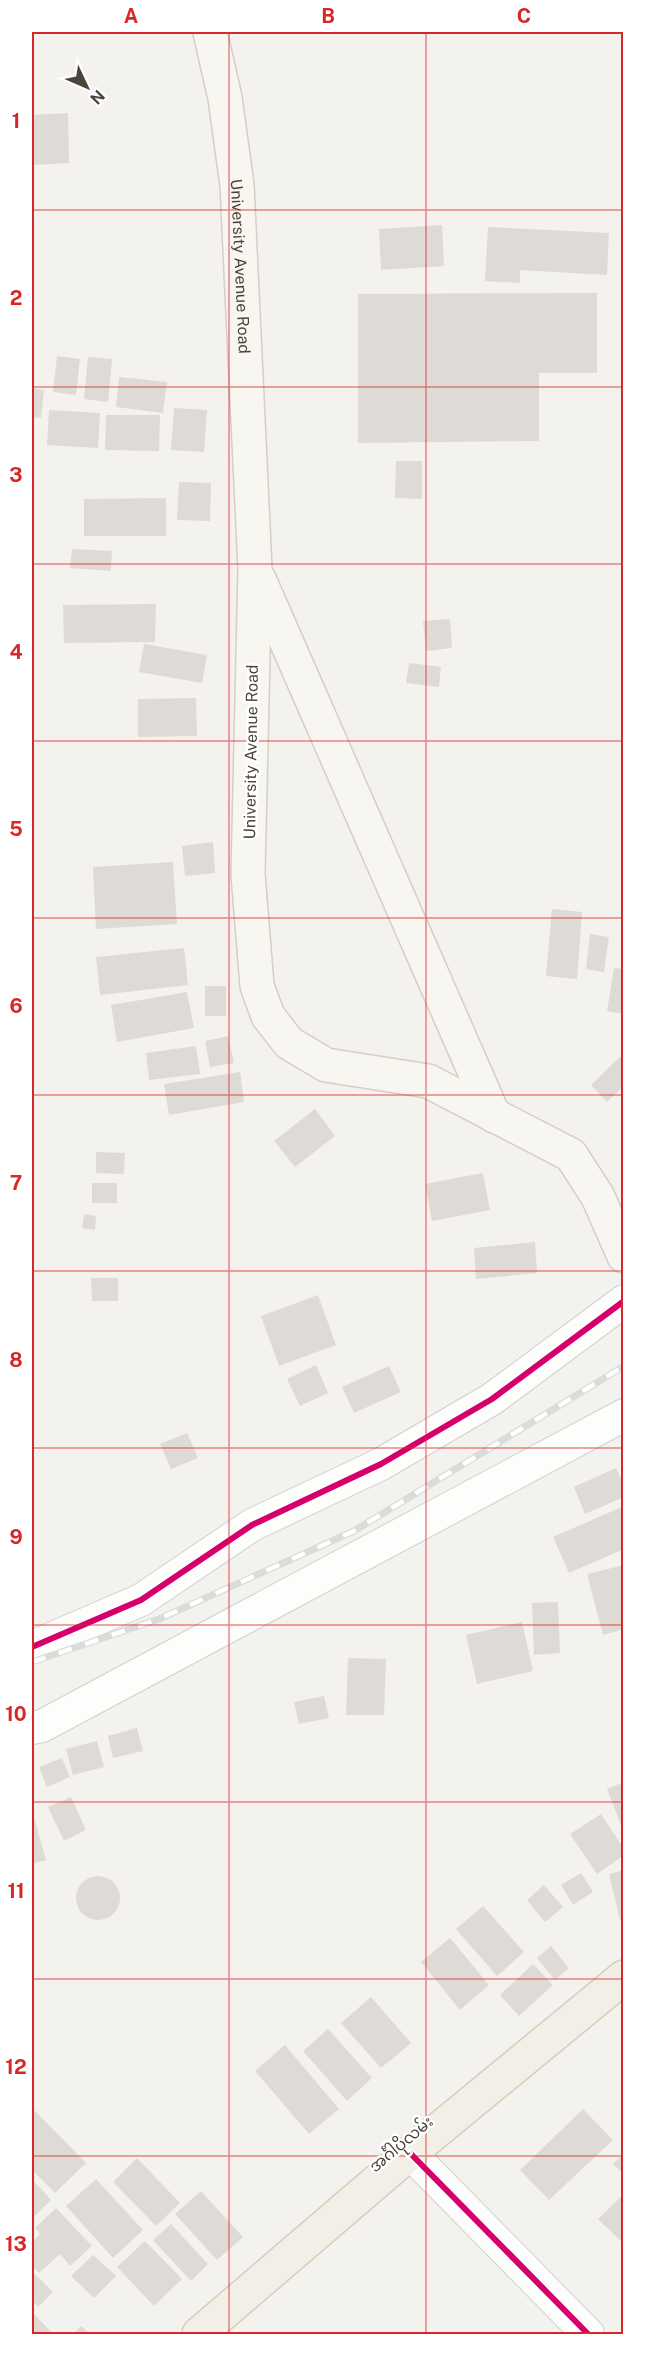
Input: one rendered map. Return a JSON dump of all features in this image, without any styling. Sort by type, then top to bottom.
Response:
[{"type":"main road","name":"University Avenue Road","points":[[210,32],[225,98],[237,185],[255,569],[248,874],[257,986],[268,1016],[290,1043],[326,1065],[428,1081],[571,1155],[598,1197],[624,1256]]},
{"type":"main road","points":[[255,569],[494,1116]]},
{"type":"main road","name":"အင်္ဂါပိုလမ်း","points":[[199,2334],[410,2154],[624,1977]]},
{"type":"street","points":[[32,1647],[141,1600],[252,1525],[391,1458],[492,1399],[624,1301]]},
{"type":"street","points":[[32,1728],[42,1726],[624,1415]]},
{"type":"street","points":[[410,2154],[588,2334]]},
{"type":"building","points":[[68,113],[69,163],[34,165],[32,115]]},
{"type":"building","points":[[442,225],[444,266],[381,270],[379,229]]},
{"type":"building","points":[[488,227],[609,233],[607,275],[520,270],[520,283],[485,281]]},
{"type":"building","points":[[597,293],[597,373],[539,373],[539,441],[358,443],[358,294]]},
{"type":"building","points":[[57,356],[80,359],[76,395],[53,392]]},
{"type":"building","points":[[88,357],[112,359],[108,402],[84,399]]},
{"type":"building","points":[[119,377],[167,382],[163,413],[116,407]]},
{"type":"building","points":[[32,388],[44,390],[41,418],[32,417]]},
{"type":"building","points":[[174,408],[207,410],[204,452],[171,450]]},
{"type":"building","points":[[49,410],[100,413],[98,448],[47,445]]},
{"type":"building","points":[[106,415],[160,415],[159,451],[105,450]]},
{"type":"building","points":[[396,461],[422,461],[422,499],[395,498]]},
{"type":"building","points":[[179,482],[211,483],[210,521],[177,520]]},
{"type":"building","points":[[166,498],[166,536],[84,536],[84,499]]},
{"type":"building","points":[[72,549],[112,551],[111,571],[70,568]]},
{"type":"building","points":[[156,604],[155,642],[64,643],[63,605]]},
{"type":"building","points":[[450,619],[452,648],[426,651],[423,621]]},
{"type":"building","points":[[144,644],[207,655],[202,683],[139,672]]},
{"type":"building","points":[[409,663],[441,667],[439,687],[406,683]]},
{"type":"building","points":[[196,698],[197,736],[138,737],[138,699]]},
{"type":"building","points":[[213,842],[215,873],[185,876],[182,846]]},
{"type":"building","points":[[173,862],[177,924],[96,929],[93,867]]},
{"type":"building","points":[[552,909],[582,912],[577,979],[546,976]]},
{"type":"building","points":[[590,934],[609,937],[604,972],[586,969]]},
{"type":"building","points":[[184,948],[188,985],[100,995],[96,957]]},
{"type":"building","points":[[614,968],[624,969],[624,1014],[607,1011]]},
{"type":"building","points":[[205,986],[226,986],[226,1016],[205,1016]]},
{"type":"building","points":[[187,992],[194,1028],[117,1042],[111,1005]]},
{"type":"building","points":[[228,1036],[234,1063],[210,1067],[205,1041]]},
{"type":"building","points":[[196,1046],[200,1074],[149,1080],[146,1053]]},
{"type":"building","points":[[624,1053],[624,1086],[607,1102],[591,1085]]},
{"type":"building","points":[[240,1072],[244,1102],[169,1115],[164,1084]]},
{"type":"building","points":[[315,1109],[335,1136],[295,1167],[274,1141]]},
{"type":"building","points":[[96,1152],[125,1153],[124,1174],[96,1173]]},
{"type":"building","points":[[483,1173],[490,1210],[432,1221],[425,1184]]},
{"type":"building","points":[[92,1183],[117,1183],[117,1203],[92,1203]]},
{"type":"building","points":[[84,1214],[96,1216],[95,1230],[82,1228]]},
{"type":"building","points":[[535,1242],[537,1273],[476,1279],[474,1248]]},
{"type":"building","points":[[91,1278],[118,1278],[118,1301],[92,1301]]},
{"type":"building","points":[[318,1295],[336,1345],[279,1366],[261,1316]]},
{"type":"building","points":[[316,1365],[328,1393],[300,1406],[287,1379]]},
{"type":"building","points":[[389,1366],[401,1392],[354,1413],[342,1387]]},
{"type":"building","points":[[187,1433],[198,1458],[171,1469],[160,1444]]},
{"type":"building","points":[[616,1468],[624,1485],[624,1497],[585,1514],[574,1487]]},
{"type":"building","points":[[624,1506],[624,1549],[569,1573],[553,1537]]},
{"type":"building","points":[[624,1565],[624,1629],[603,1635],[587,1574]]},
{"type":"building","points":[[558,1602],[560,1653],[534,1655],[532,1603]]},
{"type":"building","points":[[522,1622],[533,1671],[477,1684],[466,1635]]},
{"type":"building","points":[[348,1658],[386,1659],[384,1715],[346,1715]]},
{"type":"building","points":[[324,1696],[329,1718],[299,1724],[294,1702]]},
{"type":"building","points":[[137,1728],[143,1751],[113,1758],[108,1736]]},
{"type":"building","points":[[97,1741],[104,1767],[73,1775],[66,1749]]},
{"type":"building","points":[[62,1758],[70,1777],[47,1787],[39,1767]]},
{"type":"building","points":[[624,1782],[624,1830],[623,1830],[607,1789]]},
{"type":"building","points":[[71,1797],[86,1830],[64,1841],[48,1807]]},
{"type":"building","points":[[32,1811],[46,1860],[32,1864]]},
{"type":"building","points":[[601,1814],[624,1849],[624,1855],[597,1874],[570,1834]]},
{"type":"building","points":[[624,1870],[624,1919],[620,1920],[609,1874]]},
{"type":"building","points":[[581,1873],[593,1892],[573,1905],[561,1885]]},
{"type":"building","points":[[98,1876],[113,1883],[120,1898],[113,1913],[98,1920],[83,1913],[76,1898],[83,1883]]},
{"type":"building","points":[[544,1885],[563,1907],[545,1922],[527,1900]]},
{"type":"building","points":[[483,1906],[524,1952],[497,1976],[456,1929]]},
{"type":"building","points":[[450,1938],[489,1985],[460,2010],[421,1962]]},
{"type":"building","points":[[551,1946],[569,1968],[555,1980],[537,1958]]},
{"type":"building","points":[[533,1964],[553,1985],[519,2016],[500,1995]]},
{"type":"building","points":[[371,1997],[411,2043],[381,2068],[341,2023]]},
{"type":"building","points":[[328,2029],[372,2078],[347,2101],[303,2051]]},
{"type":"building","points":[[285,2045],[339,2109],[309,2134],[255,2071]]},
{"type":"building","points":[[32,2108],[86,2163],[55,2193],[32,2170]]},
{"type":"building","points":[[583,2109],[613,2140],[549,2200],[520,2170]]},
{"type":"building","points":[[624,2153],[624,2174],[613,2164]]},
{"type":"building","points":[[137,2158],[180,2203],[156,2226],[113,2182]]},
{"type":"building","points":[[32,2179],[51,2200],[32,2219]]},
{"type":"building","points":[[96,2179],[143,2230],[113,2258],[66,2206]]},
{"type":"building","points":[[201,2191],[243,2237],[217,2260],[175,2214]]},
{"type":"building","points":[[624,2194],[624,2244],[598,2219]]},
{"type":"building","points":[[56,2208],[92,2246],[70,2266],[60,2254],[39,2273],[32,2265],[32,2242],[40,2234],[35,2228]]},
{"type":"building","points":[[171,2224],[208,2264],[191,2281],[153,2240]]},
{"type":"building","points":[[145,2241],[182,2279],[154,2306],[117,2267]]},
{"type":"building","points":[[93,2255],[116,2276],[94,2298],[71,2276]]},
{"type":"building","points":[[32,2271],[53,2292],[38,2307],[32,2300]]},
{"type":"building","points":[[32,2312],[53,2334],[32,2334]]},
{"type":"building","points":[[81,2326],[90,2334],[73,2334]]},
{"type":"railway","points":[[32,1662],[159,1619],[354,1531],[624,1366]]},
{"type":"cycle path","points":[[32,1647],[141,1600],[252,1525],[381,1464],[492,1399],[624,1301]]},
{"type":"cycle path","points":[[410,2153],[588,2334]]}]
